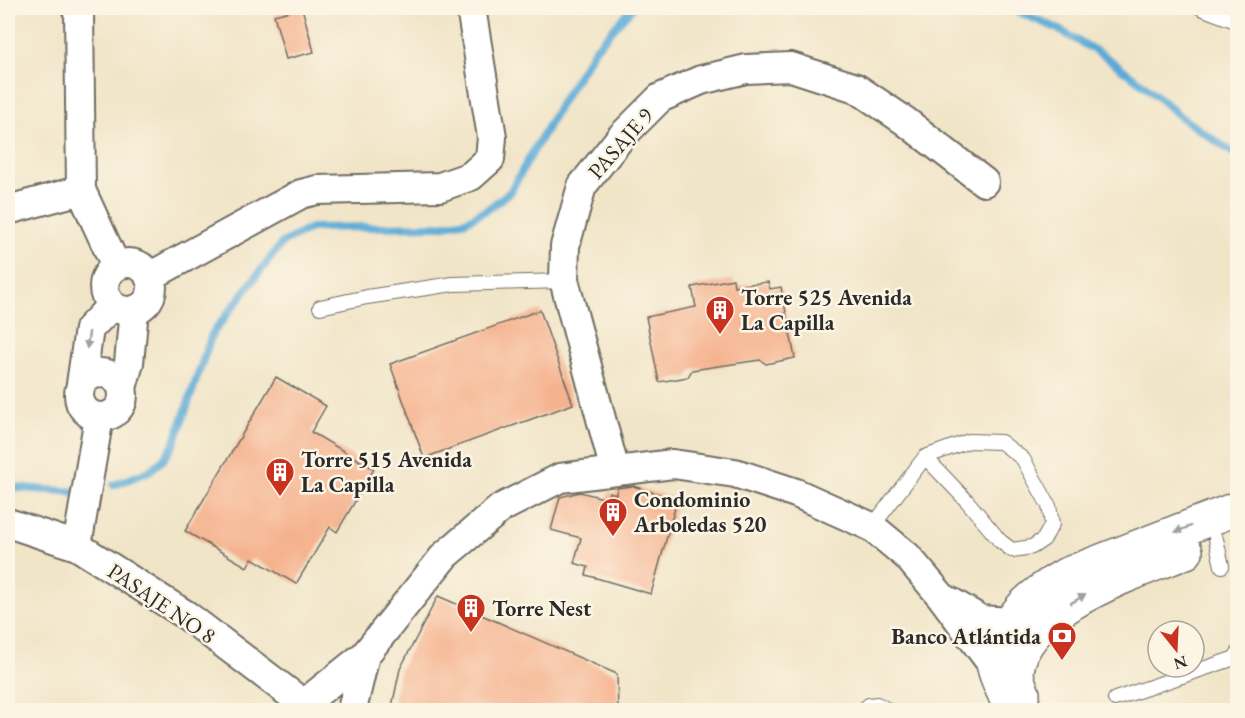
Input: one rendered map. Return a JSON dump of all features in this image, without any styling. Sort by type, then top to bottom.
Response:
[{"type":"street","points":[[76,8],[79,10],[81,190],[116,266]]},
{"type":"street","points":[[149,277],[301,194],[317,190],[440,187],[471,176],[490,159],[492,137],[471,8]]},
{"type":"street","name":"PASAJE 9","points":[[615,471],[564,281],[565,246],[582,186],[621,136],[660,98],[701,80],[746,69],[791,67],[856,88],[905,121],[984,182]]},
{"type":"street","points":[[8,210],[81,190]]},
{"type":"street","points":[[149,277],[140,267],[133,264],[116,266],[106,277],[104,292],[123,307],[129,363],[118,409],[106,417],[91,415],[81,405],[79,391],[89,329],[123,307],[141,307],[151,294],[152,286],[149,277]]},
{"type":"street","points":[[81,384],[92,374],[106,373],[113,376],[122,388]]},
{"type":"street","points":[[78,546],[99,417]]},
{"type":"street","points":[[301,708],[365,655],[444,555],[501,508],[560,478],[672,464],[735,473],[795,493],[872,528],[907,556],[941,596],[994,667],[1011,711]]},
{"type":"street","points":[[1029,711],[1017,674],[1022,629],[1020,608],[1041,590],[1065,575],[1238,508]]},
{"type":"street","name":"PASAJE NO 8","points":[[8,523],[78,546],[186,615],[301,708]]},
{"type":"street","points":[[941,596],[981,620],[1022,629],[1041,626],[1085,595],[1225,545]]},
{"type":"street","points":[[994,667],[1001,644],[1022,629]]},
{"type":"street","points":[[352,711],[365,655]]},
{"type":"lane","points":[[1201,8],[1238,22]]},
{"type":"lane","points":[[320,307],[367,297],[453,284],[564,281]]},
{"type":"lane","points":[[872,528],[925,457],[969,441],[1001,442],[1023,459],[1049,506],[1052,524],[1044,539],[1032,547],[1012,549],[1000,541],[967,501],[925,457]]},
{"type":"lane","points":[[1115,699],[1235,658],[1238,653]]},
{"type":"lane","points":[[863,711],[869,705],[877,704],[888,711]]},
{"type":"building","points":[[302,8],[314,52],[286,59],[274,15]]},
{"type":"building","name":"Torre 525 Avenida La Capilla","points":[[733,279],[734,286],[768,282],[770,289],[781,287],[795,358],[766,364],[760,360],[692,370],[688,377],[659,382],[646,317],[696,307],[692,287]]},
{"type":"building","points":[[540,310],[573,404],[424,458],[390,364]]},
{"type":"building","name":"Torre 515 Avenida La Capilla","points":[[276,377],[326,406],[311,432],[374,469],[337,532],[330,527],[296,584],[252,558],[247,567],[185,531]]},
{"type":"building","name":"Condominio Arboledas 520","points":[[633,486],[671,498],[670,503],[676,504],[651,594],[586,575],[588,567],[574,563],[581,538],[551,530],[560,497],[580,492],[607,499],[609,492],[616,494],[617,488]]},
{"type":"building","name":"Torre Nest","points":[[438,596],[617,674],[618,711],[391,711],[400,669]]},
{"type":"waterway","points":[[114,485],[149,471],[163,460],[174,444],[212,334],[282,243],[311,228],[440,226],[466,221],[488,209],[510,192],[595,49],[632,8]]},
{"type":"waterway","points":[[1010,8],[1054,27],[1103,55],[1144,85],[1182,118],[1238,156]]},
{"type":"waterway","points":[[8,487],[76,492]]},
{"type":"place","name":"Torre 525 Avenida La Capilla","points":[[720,336]]},
{"type":"place","name":"Torre 515 Avenida La Capilla","points":[[280,498]]},
{"type":"place","name":"Condominio Arboledas 520","points":[[613,538]]},
{"type":"place","name":"Torre Nest","points":[[471,634]]},
{"type":"place","name":"Banco Atlántida","points":[[1062,662]]}]
